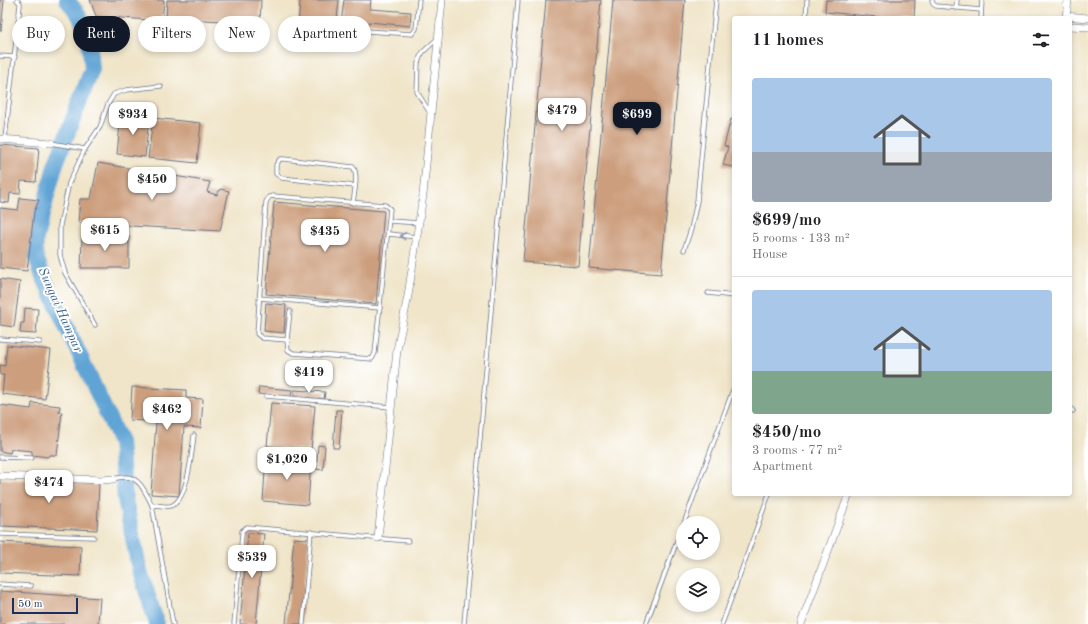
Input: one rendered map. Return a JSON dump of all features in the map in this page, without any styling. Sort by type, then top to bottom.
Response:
[{"type":"street","points":[[378,538],[397,350],[408,296],[424,195],[442,0]]},
{"type":"street","points":[[1066,16],[1068,0]]},
{"type":"street","points":[[1072,17],[1088,18]]},
{"type":"street","points":[[1072,26],[1088,27]]},
{"type":"street","points":[[3,139],[51,143]]},
{"type":"street","points":[[0,476],[103,480],[112,479]]},
{"type":"street","points":[[801,624],[847,496]]},
{"type":"lane","points":[[3,139],[20,5],[17,0]]},
{"type":"lane","points":[[371,31],[412,34],[416,29],[419,0]]},
{"type":"lane","points":[[464,624],[518,0]]},
{"type":"lane","points":[[684,250],[691,229],[697,201],[716,0]]},
{"type":"lane","points":[[806,16],[807,0]]},
{"type":"lane","points":[[932,0],[933,4],[936,6],[981,10]]},
{"type":"lane","points":[[956,8],[957,0]]},
{"type":"lane","points":[[981,16],[982,0]]},
{"type":"lane","points":[[431,114],[417,92],[417,70],[420,57],[438,38]]},
{"type":"lane","points":[[0,56],[14,57]]},
{"type":"lane","points":[[96,324],[65,273],[60,255],[60,225],[67,189],[84,149],[100,127],[108,104],[114,94],[126,90],[161,86]]},
{"type":"lane","points":[[51,143],[84,149]]},
{"type":"lane","points":[[353,203],[355,186],[355,169],[350,166],[284,159],[277,161],[276,174],[282,178],[355,186]]},
{"type":"lane","points":[[287,340],[262,338],[257,334],[267,199],[273,196],[388,206],[391,212],[389,234],[375,354],[372,359],[293,353],[288,350],[287,340],[290,310]]},
{"type":"lane","points":[[390,221],[419,223]]},
{"type":"lane","points":[[389,234],[418,237]]},
{"type":"lane","points":[[708,293],[732,296]]},
{"type":"lane","points":[[259,298],[380,308]]},
{"type":"lane","points":[[0,339],[40,342]]},
{"type":"lane","points":[[686,516],[732,392]]},
{"type":"lane","points":[[266,396],[390,408]]},
{"type":"lane","points":[[152,505],[170,506],[175,504],[180,499],[189,474],[194,435]]},
{"type":"lane","points":[[0,456],[32,458]]},
{"type":"lane","points":[[112,479],[127,477],[138,482],[152,505],[173,624]]},
{"type":"lane","points":[[722,624],[768,496]]},
{"type":"lane","points":[[234,624],[242,534],[244,528],[250,527],[408,541]]},
{"type":"lane","points":[[303,624],[311,532]]},
{"type":"lane","points":[[0,534],[94,537]]},
{"type":"lane","points":[[646,624],[676,543]]},
{"type":"lane","points":[[0,584],[31,586]]},
{"type":"building","points":[[0,0],[4,0],[1,31],[0,31]]},
{"type":"building","points":[[90,0],[164,0],[162,16],[138,16],[138,19],[130,19],[130,16],[96,16]]},
{"type":"building","points":[[167,0],[261,0],[260,16],[214,16],[214,21],[206,20],[206,16],[166,16]]},
{"type":"building","points":[[300,0],[339,0],[337,16],[299,16]]},
{"type":"building","points":[[344,0],[371,0],[370,9],[411,12],[410,26],[371,22],[371,16],[342,16]]},
{"type":"building","points":[[546,0],[601,0],[578,266],[523,262]]},
{"type":"building","points":[[613,0],[685,0],[661,274],[589,268]]},
{"type":"building","points":[[826,0],[915,0],[914,16],[867,16],[825,12]]},
{"type":"building","points":[[121,114],[149,117],[145,157],[117,154]]},
{"type":"building","points":[[153,118],[201,123],[197,163],[148,158]]},
{"type":"building","points":[[731,119],[732,167],[723,165],[728,147],[724,146]]},
{"type":"building","points":[[0,145],[39,148],[36,182],[21,181],[20,194],[10,193],[9,203],[0,202]]},
{"type":"building","points":[[98,163],[210,182],[207,192],[217,195],[220,189],[229,191],[220,231],[78,223],[80,199],[91,199]]},
{"type":"building","points":[[20,198],[39,200],[34,212],[27,271],[0,268],[0,208],[18,210]]},
{"type":"building","points":[[274,202],[384,211],[376,304],[266,294]]},
{"type":"building","points":[[82,236],[129,236],[129,268],[81,268]]},
{"type":"building","points":[[0,279],[20,282],[14,327],[0,325]]},
{"type":"building","points":[[266,303],[286,305],[284,333],[264,331]]},
{"type":"building","points":[[25,308],[38,309],[36,334],[20,333],[21,323],[24,323]]},
{"type":"building","points":[[7,345],[51,350],[45,399],[2,394],[4,375],[0,375],[0,365],[5,366]]},
{"type":"building","points":[[132,387],[186,390],[186,398],[203,399],[201,428],[184,427],[179,496],[151,494],[156,422],[130,420]]},
{"type":"building","points":[[259,387],[292,390],[291,397],[258,394]]},
{"type":"building","points":[[294,390],[325,392],[324,399],[294,397]]},
{"type":"building","points":[[32,403],[60,406],[59,412],[62,412],[57,455],[49,455],[48,457],[32,455],[32,451],[11,449],[10,453],[0,451],[0,405],[31,409]]},
{"type":"building","points":[[271,403],[315,406],[311,450],[267,446]]},
{"type":"building","points":[[336,410],[342,410],[339,448],[333,448]]},
{"type":"building","points":[[318,445],[325,446],[323,470],[316,469]]},
{"type":"building","points":[[266,457],[311,461],[308,505],[263,501]]},
{"type":"building","points":[[0,479],[99,483],[97,530],[0,526]]},
{"type":"building","points":[[248,533],[264,534],[256,624],[240,624]]},
{"type":"building","points":[[294,538],[309,539],[301,624],[286,624]]},
{"type":"building","points":[[0,542],[81,546],[80,576],[0,573]]},
{"type":"building","points":[[0,591],[100,598],[98,624],[0,624]]},
{"type":"waterway","name":"Sungai Hampar","points":[[67,0],[79,15],[89,37],[92,69],[55,166],[36,237],[35,254],[43,276],[120,442],[125,499],[139,568],[157,624]]}]
